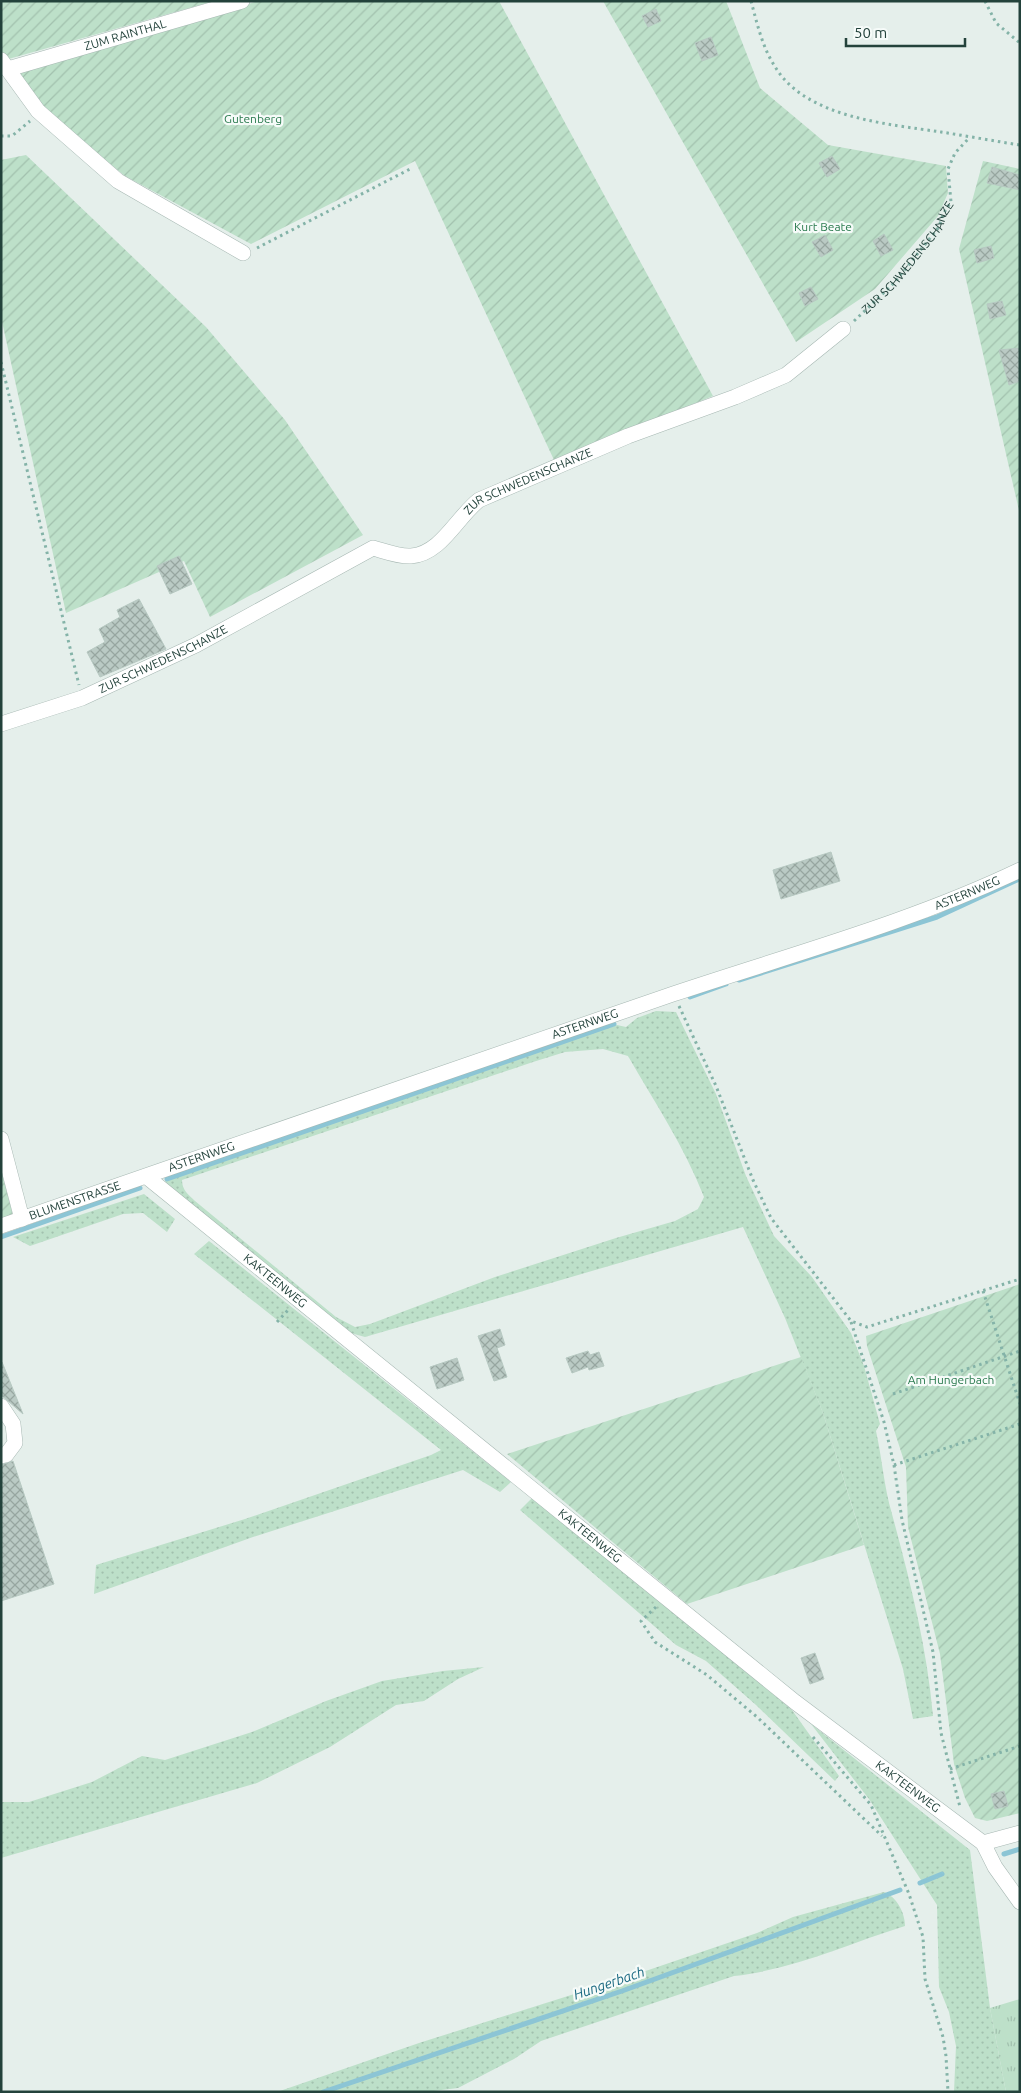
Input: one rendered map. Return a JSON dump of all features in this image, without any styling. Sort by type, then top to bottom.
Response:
[{"type":"street","name":"ZUM RAINTHAL","points":[[5,65],[242,1]]},
{"type":"street","points":[[5,65],[38,111],[118,181],[243,252]]},
{"type":"street","name":"ZUR SCHWEDENSCHANZE","points":[[1,724],[82,698],[196,645],[373,548],[410,556],[426,553],[440,542],[466,510],[479,500],[628,436],[735,397],[786,375],[843,329]]},
{"type":"street","name":"ASTERNWEG","points":[[147,1177],[674,994],[832,943],[976,891],[1020,870]]},
{"type":"street","points":[[1,1139],[22,1219]]},
{"type":"street","name":"BLUMENSTRASSE","points":[[1,1226],[147,1177]]},
{"type":"street","name":"KAKTEENWEG","points":[[147,1177],[795,1702],[983,1843],[995,1867],[1020,1902]]},
{"type":"street","points":[[1,1406],[13,1424],[15,1443],[6,1455],[1,1456]]},
{"type":"street","points":[[983,1843],[1020,1833]]},
{"type":"path","points":[[751,1],[760,34],[774,66],[792,87],[814,102],[839,113],[900,128],[1020,145]]},
{"type":"path","points":[[985,1],[996,23],[1020,43]]},
{"type":"path","points":[[1,136],[12,136],[22,130],[38,111]]},
{"type":"path","name":"ZUR SCHWEDENSCHANZE","points":[[843,329],[863,314],[894,283],[933,238],[951,202],[948,169],[954,153],[970,137]]},
{"type":"path","points":[[243,252],[259,247],[412,168]]},
{"type":"path","points":[[1,362],[82,698]]},
{"type":"path","points":[[674,994],[716,1086],[752,1180],[771,1218],[851,1321],[884,1422],[894,1465],[902,1520],[933,1652],[941,1733],[966,1830]]},
{"type":"path","points":[[851,1321],[868,1327],[1020,1279]]},
{"type":"path","points":[[983,1291],[1020,1404]]},
{"type":"path","points":[[893,1394],[1020,1351]]},
{"type":"path","points":[[894,1465],[1020,1424]]},
{"type":"path","points":[[666,1598],[640,1621],[655,1642],[707,1675],[757,1717],[872,1824],[884,1838]]},
{"type":"path","points":[[809,1731],[870,1805],[909,1894],[923,1937],[925,1979],[943,2037],[948,2092]]},
{"type":"path","points":[[950,1769],[1020,1746]]},
{"type":"green space","points":[[1,1],[214,1],[5,60],[1,54]]},
{"type":"green space","name":"Gutenberg","points":[[259,1],[499,1],[713,396],[554,460],[415,161],[251,244],[125,176],[47,113],[18,70]]},
{"type":"green space","name":"Kurt Beate","points":[[603,1],[726,1],[760,88],[828,145],[946,166],[948,193],[938,216],[875,289],[796,342]]},
{"type":"green space","points":[[26,155],[206,327],[285,420],[363,535],[210,617],[184,561],[66,613],[1,317],[1,160]]},
{"type":"green space","points":[[983,161],[1020,169],[1020,515],[959,249]]},
{"type":"green space","points":[[656,1011],[676,1012],[716,1094],[746,1176],[774,1236],[812,1277],[851,1333],[864,1366],[880,1424],[876,1431],[885,1483],[917,1614],[927,1665],[933,1716],[913,1719],[903,1669],[823,1413],[785,1318],[743,1227],[365,1337],[347,1332],[169,1188],[165,1181],[169,1175],[250,1151],[595,1032],[617,1025],[626,1027],[637,1018]],"holes":[[[603,1049],[628,1056],[669,1125],[696,1178],[704,1197],[698,1209],[675,1221],[495,1277],[370,1324],[355,1327],[336,1317],[195,1201],[183,1187],[182,1180],[565,1052]]]},
{"type":"green space","points":[[1,1169],[13,1215],[1,1219]]},
{"type":"green space","points":[[144,1194],[175,1219],[167,1232],[143,1213],[123,1214],[30,1246],[13,1237]]},
{"type":"green space","points":[[209,1241],[511,1482],[500,1492],[463,1470],[253,1537],[94,1594],[96,1565],[245,1519],[441,1450],[194,1254]]},
{"type":"green space","name":"Am Hungerbach","points":[[1020,1284],[1020,1813],[987,1821],[975,1818],[965,1798],[954,1764],[940,1654],[908,1527],[906,1467],[867,1346],[866,1336]]},
{"type":"green space","points":[[801,1357],[823,1413],[864,1545],[687,1604],[507,1454]]},
{"type":"green space","points":[[533,1497],[665,1603],[792,1710],[839,1776],[835,1781],[756,1705],[706,1661],[676,1645],[520,1510]]},
{"type":"green space","points":[[484,1667],[458,1679],[424,1701],[396,1705],[330,1747],[257,1783],[1,1858],[1,1802],[29,1802],[92,1782],[142,1756],[165,1760],[252,1732],[326,1701],[382,1681],[443,1671]]},
{"type":"green space","points":[[811,1724],[970,1850],[990,2008],[1006,2092],[954,2092],[956,2046],[949,2012],[939,1987],[937,1905],[869,1799]]},
{"type":"green space","points":[[884,1892],[889,1894],[899,1906],[904,1916],[905,1926],[800,1962],[757,1973],[734,1976],[541,2041],[514,2059],[458,2088],[425,2092],[277,2092],[419,2043],[628,1977],[757,1933],[793,1917]]},
{"type":"green space","points":[[1020,1999],[1020,2092],[1006,2092],[990,2008]]},
{"type":"building","points":[[656,9],[661,21],[648,27],[642,16]]},
{"type":"building","points":[[711,37],[718,55],[702,61],[695,43]]},
{"type":"building","points":[[832,156],[840,169],[827,177],[819,163]]},
{"type":"building","points":[[992,167],[1020,175],[1020,190],[987,183]]},
{"type":"building","points":[[884,234],[893,250],[881,256],[873,241]]},
{"type":"building","points":[[825,235],[833,250],[821,257],[812,242]]},
{"type":"building","points":[[991,246],[994,258],[977,263],[974,250]]},
{"type":"building","points":[[811,287],[818,299],[805,306],[799,293]]},
{"type":"building","points":[[1002,301],[1006,315],[990,319],[987,304]]},
{"type":"building","points":[[1020,348],[1020,381],[1009,385],[999,350]]},
{"type":"building","points":[[179,556],[192,584],[170,594],[157,566]]},
{"type":"building","points":[[139,599],[166,649],[100,677],[87,652],[105,642],[99,629],[120,617],[117,610]]},
{"type":"building","points":[[831,852],[840,881],[781,899],[773,870]]},
{"type":"building","points":[[500,1329],[505,1345],[497,1348],[507,1377],[494,1381],[478,1336]]},
{"type":"building","points":[[588,1351],[590,1355],[599,1352],[604,1366],[589,1370],[588,1367],[572,1373],[566,1358]]},
{"type":"building","points":[[457,1358],[464,1380],[437,1389],[430,1367]]},
{"type":"building","points":[[2,1362],[23,1414],[1,1395]]},
{"type":"building","points":[[13,1461],[54,1584],[1,1601],[1,1465]]},
{"type":"building","points":[[815,1653],[824,1679],[810,1684],[801,1658]]},
{"type":"building","points":[[1004,1791],[1008,1806],[995,1809],[991,1794]]},
{"type":"waterway","points":[[739,980],[937,917],[1017,880]]},
{"type":"waterway","points":[[690,997],[726,984]]},
{"type":"waterway","points":[[167,1179],[614,1024]]},
{"type":"waterway","points":[[1,1237],[140,1188]]},
{"type":"waterway","name":"Hungerbach","points":[[1004,1854],[1020,1849]]},
{"type":"waterway","name":"Hungerbach","points":[[920,1883],[942,1874]]},
{"type":"waterway","name":"Hungerbach","points":[[323,2092],[622,1991],[900,1890]]}]
